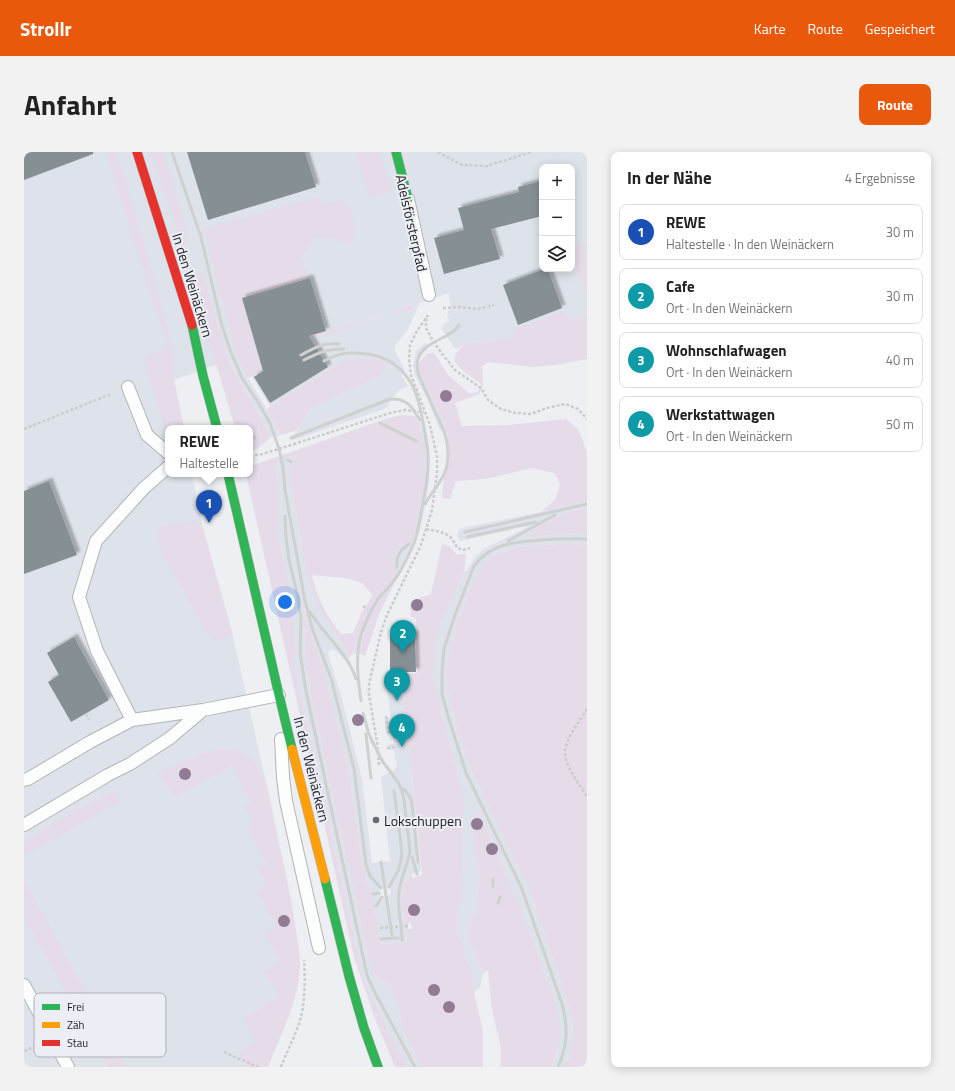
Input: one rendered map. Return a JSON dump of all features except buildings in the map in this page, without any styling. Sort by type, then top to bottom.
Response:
[{"type":"street","name":"In den Weinäckern","points":[[137,152],[192,323],[203,376],[216,425]]},
{"type":"street","name":"Adelsförsterpfad","points":[[396,152],[408,199]]},
{"type":"street","name":"In den Weinäckern","points":[[229,477],[275,696],[349,976],[364,1028],[378,1067]]},
{"type":"lane","name":"Adelsförsterpfad","points":[[408,199],[426,287],[429,295]]},
{"type":"lane","points":[[128,387],[147,435],[165,450]]},
{"type":"lane","points":[[132,720],[97,651],[79,597],[96,541],[144,488],[165,470]]},
{"type":"lane","points":[[24,780],[132,720],[203,710],[275,696],[282,741],[283,777],[286,801],[319,948]]},
{"type":"lane","points":[[24,825],[108,775],[130,764],[170,738],[203,710]]},
{"type":"lane","points":[[24,985],[34,1004]]},
{"type":"lane","points":[[63,1057],[68,1067]]},
{"type":"path","points":[[438,152],[462,165],[487,166],[530,152]]},
{"type":"path","points":[[379,765],[377,742],[369,695],[369,684],[387,615],[421,545],[432,510],[437,473],[437,457],[430,425],[411,375],[408,359],[410,345],[430,309],[429,295]]},
{"type":"path","points":[[430,309],[458,307],[477,309],[494,304]]},
{"type":"path","points":[[426,318],[426,328],[433,341],[455,370],[481,388],[488,400],[501,409],[515,413],[531,414],[566,404],[578,409],[587,419]]},
{"type":"path","points":[[24,429],[128,387]]},
{"type":"path","points":[[253,456],[263,454],[390,413],[405,410],[424,412]]},
{"type":"path","points":[[426,529],[442,532],[451,537],[457,548],[463,550],[470,548]]},
{"type":"path","points":[[363,606],[368,609]]},
{"type":"path","points":[[587,709],[568,740],[565,752],[569,768],[587,797]]},
{"type":"path","points":[[386,716],[389,735]]},
{"type":"path","points":[[388,725],[393,725]]},
{"type":"path","points":[[387,748],[395,747]]},
{"type":"path","points":[[380,928],[409,926]]},
{"type":"path","points":[[224,1052],[258,1067]]},
{"type":"shaded area","points":[[24,152],[587,152],[587,242],[575,247],[575,164],[539,164],[539,272],[575,272],[575,268],[587,291],[587,317],[570,318],[514,337],[476,343],[469,342],[455,349],[441,328],[450,320],[447,317],[450,305],[449,293],[419,303],[408,329],[395,346],[395,351],[405,370],[401,374],[408,386],[398,391],[387,408],[291,441],[311,408],[381,376],[379,371],[340,363],[271,407],[252,376],[248,378],[281,435],[270,438],[230,360],[174,380],[183,425],[165,425],[165,477],[193,477],[203,528],[232,632],[291,900],[298,945],[300,966],[296,992],[288,1018],[268,1067],[24,1067]],"holes":[[[418,303],[408,313],[395,312],[325,332]]]},
{"type":"shaded area","points":[[106,152],[116,152],[154,278],[172,348],[174,380],[183,425],[165,425],[165,431],[144,358],[168,347]]},
{"type":"shaded area","points":[[152,152],[162,152],[180,207],[185,225],[184,253]]},
{"type":"shaded area","points":[[356,152],[380,152],[391,192],[369,196]]},
{"type":"shaded area","points":[[319,196],[321,204],[344,200],[351,210],[355,229],[350,244],[330,238],[315,238],[301,257],[310,278],[242,298],[258,350],[326,332],[418,303],[408,313],[395,312],[373,318],[327,336],[325,333],[248,378],[237,357],[204,229]]},
{"type":"shaded area","points":[[587,242],[587,291],[575,268],[575,247]]},
{"type":"shaded area","points":[[202,271],[204,275],[225,352],[270,438],[257,449],[253,449],[253,425],[234,425],[193,285],[196,283],[197,273]]},
{"type":"shaded area","points":[[562,312],[570,318],[587,317],[587,359],[555,365],[532,367],[489,362],[482,366],[483,385],[479,394],[455,403],[462,426],[508,425],[566,419],[578,429],[587,452],[587,501],[541,512],[555,500],[560,485],[555,473],[532,468],[486,479],[456,481],[450,499],[442,498],[445,470],[449,457],[448,439],[444,422],[418,371],[418,364],[428,353],[434,353],[448,375],[470,394],[478,392],[481,384],[464,372],[455,360],[456,354],[462,346],[460,346],[469,342],[476,343],[514,337],[517,328]]},
{"type":"shaded area","points":[[425,343],[428,350],[420,357],[418,364],[426,386],[444,422],[448,439],[439,428],[414,373],[413,365],[416,351]]},
{"type":"shaded area","points":[[360,359],[380,360],[387,363],[385,369],[379,372],[381,376],[311,408],[297,430],[281,435],[267,409],[340,363]]},
{"type":"shaded area","points":[[402,415],[416,417],[421,433],[426,456],[426,466],[417,525],[412,543],[401,543],[395,553],[393,566],[398,567],[399,569],[391,582],[376,599],[350,657],[318,606],[307,575],[289,469],[297,455],[276,462],[278,503],[277,535],[292,595],[295,663],[299,688],[358,955],[367,987],[408,1067],[395,1067],[374,1016],[354,957],[247,477],[253,477],[253,465],[388,418]],"holes":[[[312,575],[345,578],[362,583],[373,595],[362,612],[353,633],[341,634],[331,621],[323,606],[316,591]]]},
{"type":"shaded area","points":[[416,417],[426,429],[430,462],[427,496],[420,530],[415,545],[403,570],[394,584],[379,601],[373,612],[363,634],[359,653],[352,655],[360,633],[376,599],[391,582],[398,567],[393,566],[392,562],[394,553],[416,529],[426,462],[421,431]]},
{"type":"shaded area","points":[[297,454],[289,469],[307,575],[331,627],[350,657],[345,660],[336,651],[331,649],[328,654],[341,695],[362,779],[372,863],[390,861],[381,777],[394,770],[397,766],[394,750],[389,750],[388,745],[394,744],[392,727],[390,728],[391,732],[386,733],[384,718],[389,718],[391,722],[386,677],[401,675],[421,871],[412,874],[406,879],[401,895],[405,924],[408,923],[408,929],[406,930],[407,942],[385,944],[380,940],[372,894],[367,884],[363,867],[350,780],[329,692],[319,655],[307,620],[305,608],[303,609],[305,652],[310,691],[371,971],[390,985],[397,1001],[403,1031],[423,1067],[408,1067],[367,987],[358,955],[299,688],[295,663],[292,595],[277,535],[278,503],[276,462]],"holes":[[[385,886],[391,891],[389,896],[386,898],[381,896],[379,891],[382,887]]]},
{"type":"shaded area","points":[[587,501],[587,507],[561,515],[530,532],[533,537],[571,533],[587,535],[587,545],[570,543],[520,547],[495,555],[460,618],[450,651],[448,692],[472,772],[529,888],[567,999],[572,1019],[573,1034],[568,1060],[564,1067],[551,1067],[557,1055],[560,1032],[556,1005],[521,909],[480,814],[476,812],[472,829],[479,875],[476,912],[471,918],[468,936],[483,974],[480,987],[474,992],[472,975],[459,936],[457,922],[462,888],[463,795],[437,693],[434,677],[434,646],[440,625],[464,571],[467,571],[476,556],[484,549],[529,526],[460,541],[457,536],[458,531],[462,528]]},
{"type":"shaded area","points":[[587,507],[587,535],[571,533],[533,537],[528,535],[529,532],[561,515]]},
{"type":"shaded area","points":[[195,521],[203,528],[232,632],[221,641],[211,639],[159,548],[159,526]]},
{"type":"shaded area","points":[[570,543],[587,545],[587,1067],[564,1067],[568,1060],[573,1034],[572,1019],[567,999],[529,888],[472,772],[448,692],[447,670],[450,651],[460,618],[476,575],[485,564],[495,555],[520,547]]},
{"type":"shaded area","points":[[442,544],[449,546],[457,555],[466,553],[464,571],[440,625],[434,646],[434,677],[442,716],[463,795],[462,888],[457,922],[459,936],[472,975],[474,992],[483,1031],[483,1067],[423,1067],[403,1031],[397,1001],[390,985],[371,971],[310,691],[305,652],[304,608],[329,692],[350,780],[363,867],[367,884],[372,894],[380,940],[385,944],[407,942],[406,929],[412,929],[411,923],[405,924],[401,899],[402,892],[405,882],[409,876],[412,874],[412,878],[422,875],[401,675],[417,673],[416,618],[411,617],[410,604],[416,599],[431,594]]},
{"type":"shaded area","points":[[394,584],[380,612],[365,656],[359,653],[369,619],[379,601]]},
{"type":"shaded area","points":[[219,749],[243,753],[252,759],[263,774],[286,874],[300,955],[299,979],[293,1005],[268,1067],[245,1067],[247,1066],[238,1052],[256,1042],[243,1019],[280,997],[264,972],[280,961],[265,934],[277,927],[258,892],[268,886],[258,869],[267,864],[247,827],[254,823],[244,806],[251,802],[232,765],[176,797],[157,773]]},
{"type":"shaded area","points":[[116,790],[120,801],[24,856],[24,841],[93,801]]},
{"type":"shaded area","points":[[475,812],[480,814],[521,909],[556,1005],[560,1036],[555,1059],[551,1067],[500,1067],[501,1051],[493,1016],[488,970],[483,974],[468,936],[471,918],[476,912],[479,875],[472,829]]},
{"type":"shaded area","points":[[24,880],[86,993],[67,993],[24,917]]},
{"type":"shaded area","points":[[102,1057],[121,1057],[127,1067],[108,1067]]},
{"type":"railway","points":[[172,152],[201,237],[221,322],[230,350],[242,378],[270,423],[279,449],[305,601],[312,628],[331,678],[354,769],[366,865],[370,876],[381,888]]},
{"type":"railway","points":[[448,334],[453,332],[459,325]]},
{"type":"railway","points":[[425,504],[445,472],[448,455],[444,431],[419,376],[417,361],[423,350],[434,342],[448,335]]},
{"type":"railway","points":[[301,355],[319,346],[339,344]]},
{"type":"railway","points":[[304,360],[324,352],[344,349]]},
{"type":"railway","points":[[324,361],[340,354],[356,353],[379,356],[395,365],[410,381],[418,400],[428,451],[426,486],[417,535],[407,559],[398,574],[375,603],[361,635],[358,651],[358,676],[361,701]]},
{"type":"railway","points":[[291,438],[390,399],[401,400],[408,404],[420,420]]},
{"type":"railway","points":[[380,423],[416,441]]},
{"type":"railway","points":[[465,532],[587,504]]},
{"type":"railway","points":[[508,541],[555,515]]},
{"type":"railway","points":[[285,516],[289,560],[297,593],[301,619],[300,653],[306,691],[367,975],[415,1067]]},
{"type":"railway","points":[[467,537],[536,522]]},
{"type":"railway","points":[[558,1067],[564,1051],[566,1036],[562,1004],[522,889],[466,773],[442,694],[442,671],[444,649],[455,615],[474,566],[481,558],[496,548],[513,543],[552,539],[587,539]]},
{"type":"railway","points":[[397,567],[399,554],[409,544]]},
{"type":"railway","points":[[310,612],[342,652],[356,679]]},
{"type":"railway","points":[[363,713],[372,741],[383,762],[398,782],[404,800],[410,851],[399,893],[402,940]]},
{"type":"railway","points":[[366,734],[371,778]]},
{"type":"railway","points":[[404,789],[410,797],[412,804],[418,862]]},
{"type":"railway","points":[[389,887],[398,871],[402,856],[394,791]]},
{"type":"railway","points":[[412,857],[417,874]]},
{"type":"railway","points":[[381,862],[392,935]]},
{"type":"railway","points":[[493,879],[493,886]]},
{"type":"railway","points":[[373,894],[379,893]]},
{"type":"railway","points":[[376,906],[382,897]]},
{"type":"railway","points":[[498,903],[500,897]]},
{"type":"railway","points":[[381,939],[398,938]]},
{"type":"traffic: fast","points":[[396,152],[408,199]]},
{"type":"traffic: fast","points":[[192,325],[203,376],[216,425]]},
{"type":"traffic: fast","points":[[229,477],[292,749]]},
{"type":"traffic: fast","points":[[325,879],[349,976],[364,1028],[378,1067]]},
{"type":"traffic: slow","points":[[292,749],[325,879]]},
{"type":"traffic: jam","points":[[137,152],[192,325]]},
{"type":"place","name":"REWE","points":[[209,523]]},
{"type":"place","name":"Cafe","points":[[403,653]]},
{"type":"place","name":"Wohnschlafwagen","points":[[397,701]]},
{"type":"place","name":"Werkstattwagen","points":[[402,747]]},
{"type":"place","name":"Lokschuppen","points":[[376,820]]}]
